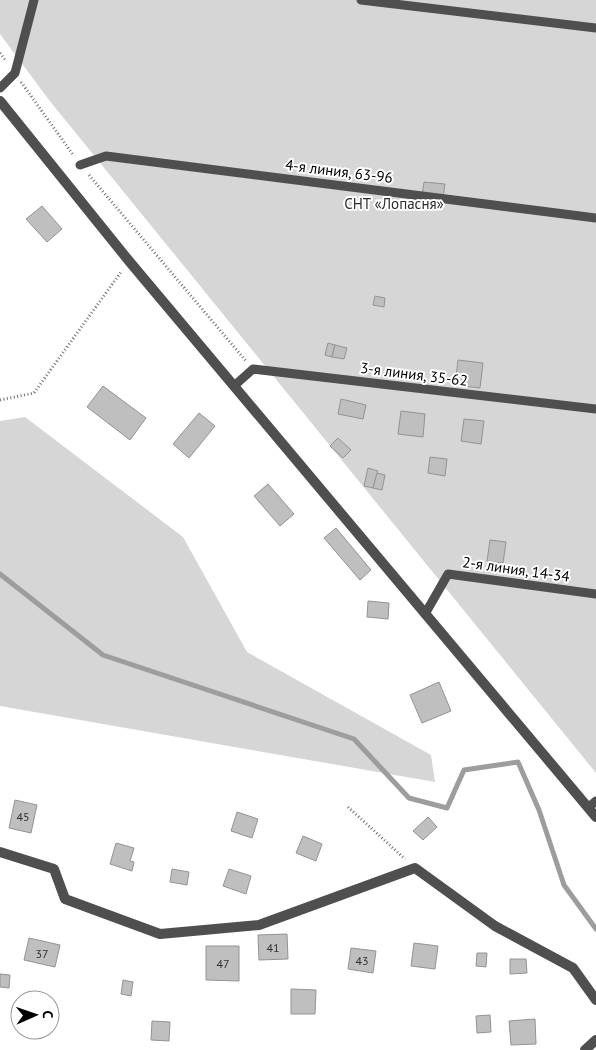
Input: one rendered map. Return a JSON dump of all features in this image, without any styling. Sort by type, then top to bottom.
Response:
[{"type":"street","points":[[0,101],[129,261],[425,614],[592,804],[596,816]]},
{"type":"street","points":[[0,852],[54,869],[65,899],[160,934],[259,925],[415,868],[494,926],[573,968],[596,1000]]},
{"type":"street","points":[[585,1050],[596,1040]]},
{"type":"lane","points":[[0,88],[15,73],[34,0]]},
{"type":"lane","points":[[361,0],[596,28]]},
{"type":"lane","name":"4-я линия, 63-96","points":[[80,165],[106,156],[596,218]]},
{"type":"lane","points":[[234,386],[253,369]]},
{"type":"lane","name":"3-я линия, 35-62","points":[[253,369],[596,409]]},
{"type":"lane","name":"2-я линия, 14-34","points":[[425,614],[448,574],[596,594]]},
{"type":"path","points":[[15,73],[80,165],[253,369]]},
{"type":"path","points":[[0,400],[34,393],[129,261]]},
{"type":"path","points":[[348,808],[415,868]]},
{"type":"green space","name":"СНТ «Лопасня»","points":[[0,0],[596,0],[596,773],[49,100],[0,34]]},
{"type":"green space","points":[[25,417],[183,537],[247,652],[431,755],[435,782],[0,706],[0,421]]},
{"type":"building","points":[[424,182],[445,184],[443,198],[422,196]]},
{"type":"building","points":[[42,206],[62,229],[47,242],[26,219]]},
{"type":"building","points":[[375,296],[385,298],[384,307],[373,305]]},
{"type":"building","points":[[328,343],[335,345],[332,357],[325,355]]},
{"type":"building","points":[[335,345],[347,348],[344,359],[332,357]]},
{"type":"building","points":[[458,360],[483,363],[480,388],[455,385]]},
{"type":"building","points":[[103,386],[146,418],[130,440],[87,407]]},
{"type":"building","points":[[341,399],[366,405],[363,419],[338,414]]},
{"type":"building","points":[[401,411],[425,414],[423,437],[398,434]]},
{"type":"building","points":[[199,413],[215,426],[189,458],[173,444]]},
{"type":"building","points":[[464,419],[484,421],[481,444],[461,441]]},
{"type":"building","points":[[338,438],[351,450],[343,458],[330,446]]},
{"type":"building","points":[[430,457],[447,459],[445,476],[428,473]]},
{"type":"building","points":[[368,468],[378,471],[373,488],[364,486]]},
{"type":"building","points":[[377,473],[385,475],[382,490],[373,488]]},
{"type":"building","points":[[268,484],[294,514],[280,526],[254,496]]},
{"type":"building","points":[[336,528],[371,570],[360,580],[324,538]]},
{"type":"building","points":[[490,540],[506,542],[503,563],[487,561]]},
{"type":"building","points":[[368,601],[389,603],[388,619],[367,617]]},
{"type":"building","points":[[439,682],[451,711],[422,723],[410,695]]},
{"type":"building","points":[[15,800],[37,805],[31,833],[9,828]]},
{"type":"building","points":[[237,812],[258,819],[252,838],[231,831]]},
{"type":"building","points":[[428,817],[437,827],[423,840],[413,831]]},
{"type":"building","points":[[303,836],[322,844],[316,861],[296,853]]},
{"type":"building","points":[[116,843],[134,848],[130,861],[134,862],[132,871],[110,864]]},
{"type":"building","points":[[172,869],[189,872],[187,885],[170,882]]},
{"type":"building","points":[[229,869],[251,876],[246,894],[223,886]]},
{"type":"building","points":[[287,934],[288,959],[259,960],[258,935]]},
{"type":"building","points":[[29,938],[60,945],[55,967],[24,960]]},
{"type":"building","points":[[414,943],[438,946],[435,969],[411,966]]},
{"type":"building","points":[[206,946],[239,946],[239,981],[206,980]]},
{"type":"building","points":[[351,948],[376,951],[373,973],[348,969]]},
{"type":"building","points":[[477,953],[487,953],[486,967],[476,966]]},
{"type":"building","points":[[510,959],[526,959],[527,973],[510,974]]},
{"type":"building","points":[[0,974],[10,975],[9,988],[0,987]]},
{"type":"building","points":[[123,980],[133,982],[131,996],[121,994]]},
{"type":"building","points":[[291,989],[316,990],[315,1014],[291,1014]]},
{"type":"building","points":[[490,1015],[491,1032],[477,1033],[476,1016]]},
{"type":"building","points":[[535,1019],[536,1044],[511,1045],[509,1021]]},
{"type":"building","points":[[152,1021],[170,1022],[169,1041],[151,1040]]},
{"type":"waterway","points":[[0,574],[103,655],[354,739],[409,798],[447,808],[464,770],[518,762],[539,810],[564,885],[596,929]]}]
